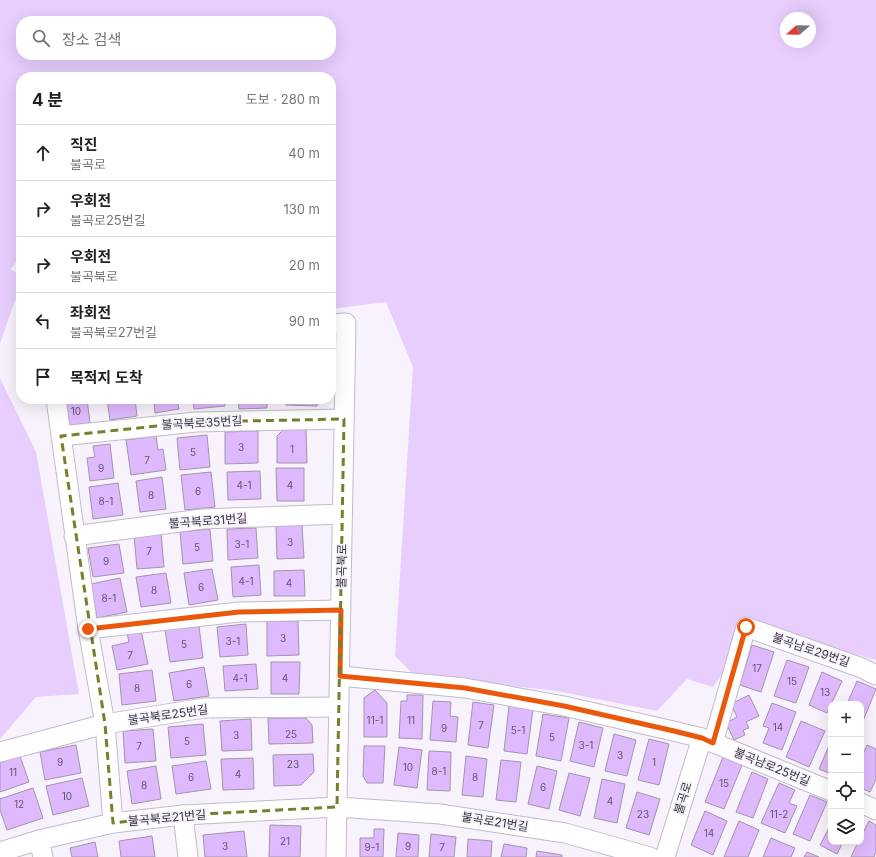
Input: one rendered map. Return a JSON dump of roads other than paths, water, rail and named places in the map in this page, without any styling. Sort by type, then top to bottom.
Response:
[{"type":"street","name":"불곡북로","points":[[336,857],[344,419],[338,324]]},
{"type":"street","points":[[57,404],[88,629],[106,724],[113,823]]},
{"type":"street","name":"불곡북로35번길","points":[[61,436],[196,422],[344,419]]},
{"type":"street","name":"불곡북로31번길","points":[[74,536],[202,519],[342,514]]},
{"type":"street","points":[[88,629],[239,612],[341,610]]},
{"type":"street","name":"불곡남로29번길","points":[[746,627],[876,674]]},
{"type":"street","name":"불곡로","points":[[665,857],[708,740],[746,627]]},
{"type":"street","name":"불곡남로25번길","points":[[340,676],[465,688],[564,706],[708,740],[828,790]]},
{"type":"street","name":"불곡북로25번길","points":[[0,752],[106,724],[204,708],[339,707]]},
{"type":"street","points":[[864,804],[876,810]]},
{"type":"street","name":"불곡북로21번길","points":[[0,852],[41,848],[113,823],[183,815],[337,807]]},
{"type":"street","name":"불곡로21번길","points":[[337,807],[440,814],[565,833],[650,857]]},
{"type":"street","points":[[183,815],[188,857]]}]
